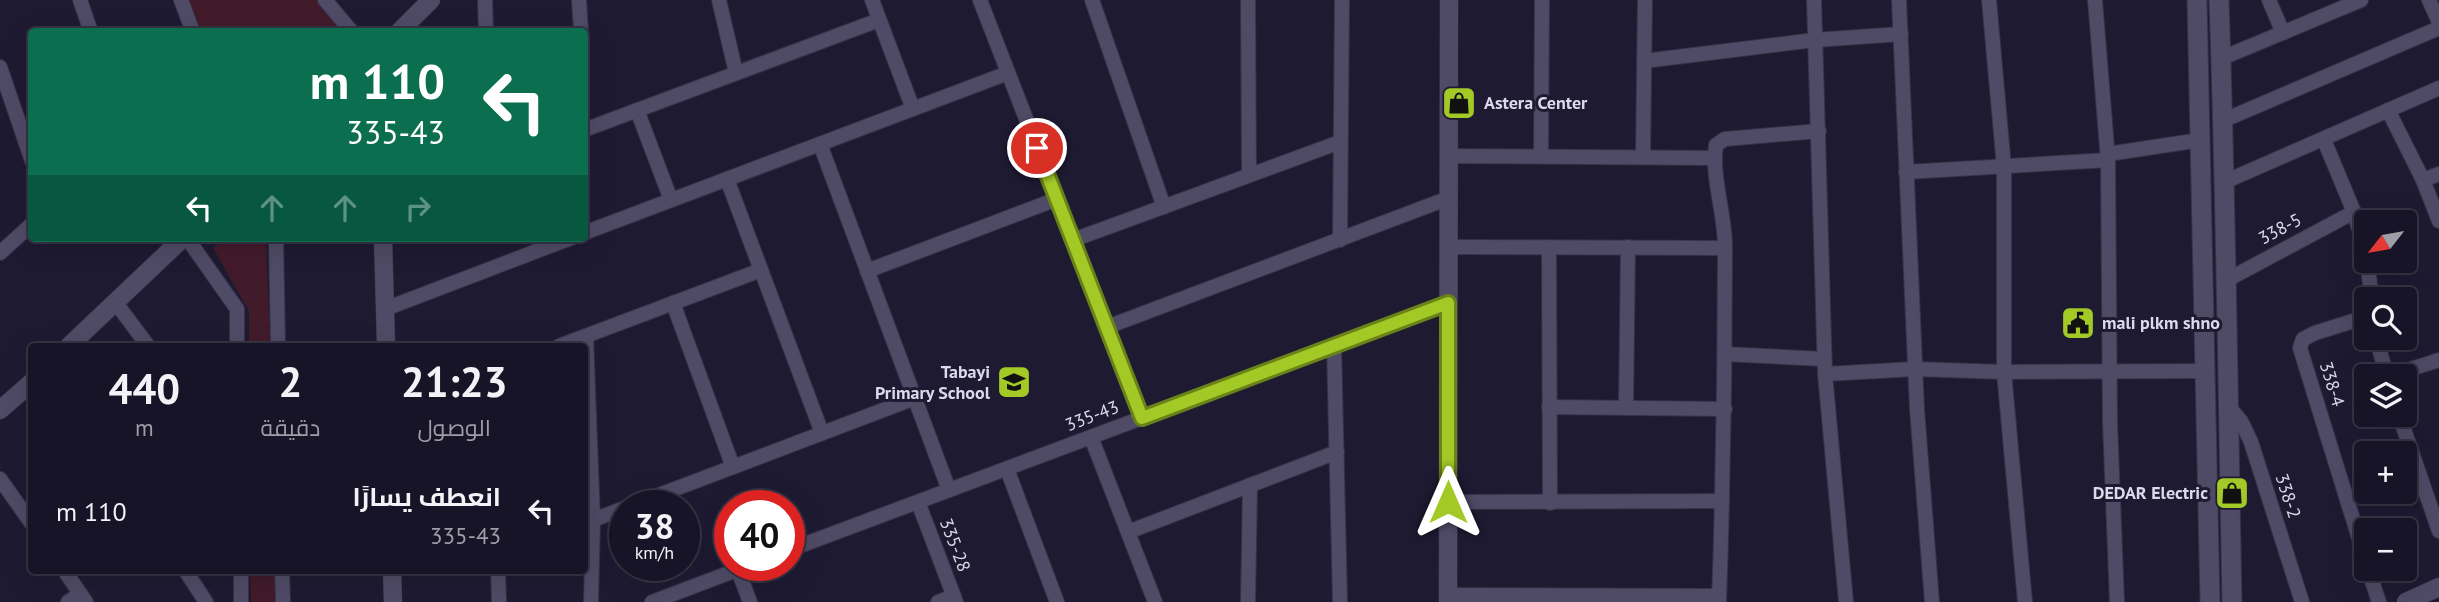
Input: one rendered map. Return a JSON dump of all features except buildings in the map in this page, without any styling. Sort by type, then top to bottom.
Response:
[{"type":"main road","points":[[2197,0],[2210,602]]},
{"type":"main road","points":[[2219,0],[2232,602]]},
{"type":"main road","points":[[2197,26],[2220,28]]},
{"type":"street","points":[[80,0],[90,28]]},
{"type":"street","points":[[181,0],[192,28]]},
{"type":"street","points":[[325,0],[349,28]]},
{"type":"street","points":[[402,28],[432,0]]},
{"type":"street","points":[[485,0],[486,28]]},
{"type":"street","points":[[579,0],[580,28]]},
{"type":"street","points":[[719,0],[736,73]]},
{"type":"street","points":[[872,0],[913,109]]},
{"type":"street","points":[[980,0],[1142,418]]},
{"type":"street","points":[[1092,0],[1164,207]]},
{"type":"street","points":[[1248,0],[1249,175]]},
{"type":"street","points":[[1340,240],[1342,0]]},
{"type":"street","points":[[1449,0],[1448,598],[1719,599],[1725,409],[1726,248],[1714,158],[1716,145],[1725,139],[1819,131]]},
{"type":"street","points":[[1541,156],[1542,0]]},
{"type":"street","points":[[1643,157],[1645,0]]},
{"type":"street","points":[[1814,0],[1824,366],[1846,602]]},
{"type":"street","points":[[1899,0],[1915,369],[1931,602]]},
{"type":"street","points":[[1989,0],[2004,167],[2004,372],[2025,602]]},
{"type":"street","points":[[2095,0],[2108,157],[2109,370],[2117,602]]},
{"type":"street","points":[[2269,0],[2283,33]]},
{"type":"street","points":[[2222,58],[2361,0]]},
{"type":"street","points":[[2429,0],[2439,22]]},
{"type":"street","points":[[588,128],[879,20]]},
{"type":"street","points":[[2222,121],[2439,28]]},
{"type":"street","points":[[1644,61],[1815,40],[1900,34]]},
{"type":"street","points":[[0,67],[28,149]]},
{"type":"street","points":[[588,231],[1008,73]]},
{"type":"street","points":[[2222,183],[2439,88]]},
{"type":"street","points":[[637,110],[671,200]]},
{"type":"street","points":[[2388,110],[2423,180],[2439,221]]},
{"type":"street","points":[[1906,172],[2004,167],[2108,157],[2200,140]]},
{"type":"street","points":[[2324,140],[2354,212]]},
{"type":"street","points":[[1073,240],[1340,142]]},
{"type":"street","points":[[820,144],[949,490]]},
{"type":"street","points":[[1449,156],[1714,158]]},
{"type":"street","points":[[2423,180],[2439,174]]},
{"type":"street","points":[[727,178],[822,433]]},
{"type":"street","points":[[1107,327],[1449,198]]},
{"type":"street","points":[[867,271],[1057,199]]},
{"type":"street","name":"338-5","points":[[2225,281],[2354,212]]},
{"type":"street","points":[[0,253],[28,228]]},
{"type":"street","points":[[188,242],[237,309],[237,343]]},
{"type":"street","points":[[276,242],[278,343]]},
{"type":"street","points":[[383,242],[386,343]]},
{"type":"street","points":[[385,309],[561,242]]},
{"type":"street","points":[[72,343],[116,303],[167,245]]},
{"type":"street","points":[[1449,247],[1726,248]]},
{"type":"street","points":[[1549,247],[1550,503]]},
{"type":"street","points":[[1626,408],[1628,247]]},
{"type":"street","points":[[567,343],[761,270]]},
{"type":"street","points":[[116,303],[146,343]]},
{"type":"street","points":[[673,303],[733,467]]},
{"type":"street","name":"335-43","points":[[805,544],[1448,303]]},
{"type":"street","name":"338-4","points":[[2354,321],[2315,332],[2303,340],[2300,348],[2354,522]]},
{"type":"street","points":[[586,336],[586,343]]},
{"type":"street","points":[[1334,345],[1340,602]]},
{"type":"street","points":[[1725,354],[1824,366],[2004,372],[2206,371]]},
{"type":"street","points":[[2417,367],[2439,360]]},
{"type":"street","points":[[0,410],[28,386]]},
{"type":"street","points":[[588,389],[593,520],[591,602]]},
{"type":"street","points":[[672,490],[915,398]]},
{"type":"street","name":"338-2","points":[[2228,406],[2241,421],[2250,442],[2302,602]]},
{"type":"street","points":[[1549,407],[1725,409]]},
{"type":"street","points":[[2403,427],[2439,531]]},
{"type":"street","points":[[1091,437],[1155,602]]},
{"type":"street","points":[[1128,532],[1337,452]]},
{"type":"street","points":[[1007,469],[1057,602]]},
{"type":"street","points":[[0,480],[28,518]]},
{"type":"street","points":[[1248,602],[1250,485]]},
{"type":"street","name":"335-28","points":[[918,502],[955,599]]},
{"type":"street","points":[[1448,502],[1722,502]]},
{"type":"street","points":[[593,520],[609,514]]},
{"type":"street","points":[[66,574],[78,599]]},
{"type":"street","points":[[188,574],[206,602]]},
{"type":"street","points":[[241,574],[241,602]]},
{"type":"street","points":[[282,574],[283,602]]},
{"type":"street","points":[[392,574],[393,602]]},
{"type":"street","points":[[498,574],[499,602]]},
{"type":"street","points":[[652,602],[714,579]]},
{"type":"street","points":[[746,581],[750,602]]},
{"type":"street","points":[[2372,581],[2379,602]]},
{"type":"street","points":[[2406,602],[2439,587]]},
{"type":"street","points":[[938,602],[955,599]]},
{"type":"shaded area","points":[[189,0],[318,0],[341,28],[200,28]]},
{"type":"shaded area","points":[[220,242],[266,242],[270,343],[249,343],[249,311],[213,248]]},
{"type":"shaded area","points":[[250,574],[276,574],[276,602],[251,602]]},
{"type":"place","name":"Astera Center","points":[[1459,103]]},
{"type":"place","name":"mali plkm shno","points":[[2078,323]]},
{"type":"place","name":"Tabayi Primary School","points":[[1014,382]]},
{"type":"place","name":"DEDAR Electric","points":[[2232,493]]},
{"type":"route","points":[[1037,148],[1142,418],[1448,303],[1448,502]]}]
